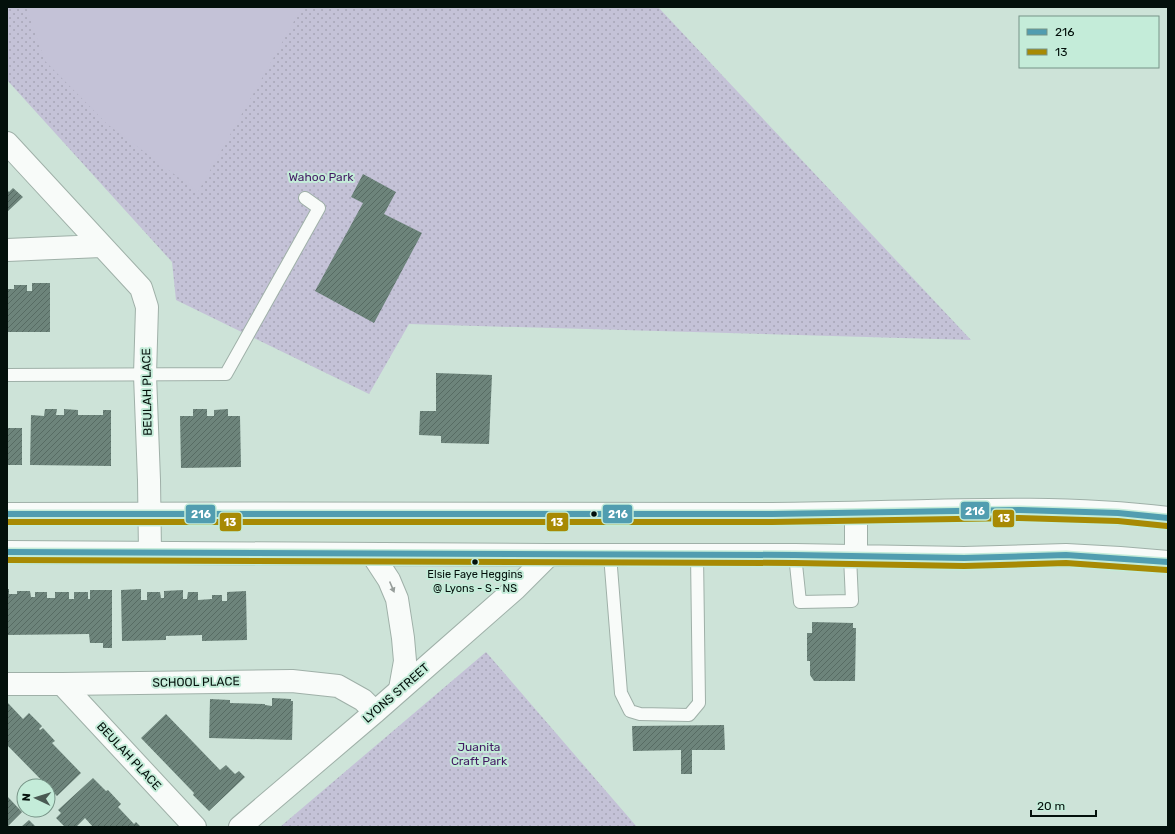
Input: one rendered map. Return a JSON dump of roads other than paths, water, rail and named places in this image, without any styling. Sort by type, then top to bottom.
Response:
[{"type":"main road","name":"BEULAH PLACE","points":[[7,143],[141,288],[146,307],[145,375],[150,553]]},
{"type":"main road","points":[[7,250],[101,246]]},
{"type":"main road","points":[[7,514],[856,513],[958,510],[1038,510],[1112,512],[1168,518]]},
{"type":"main road","points":[[853,556],[856,513]]},
{"type":"main road","points":[[7,552],[549,556],[795,555],[964,558],[1066,555],[1168,562]]},
{"type":"main road","points":[[372,554],[389,580],[397,599],[405,661],[400,689]]},
{"type":"main road","name":"LYONS STREET","points":[[240,827],[375,712],[515,589],[549,556]]},
{"type":"main road","name":"SCHOOL PLACE","points":[[7,684],[292,681],[338,686],[363,700],[375,712]]},
{"type":"main road","name":"BEULAH PLACE","points":[[62,684],[196,827]]},
{"type":"lane","points":[[7,375],[226,374],[319,208],[305,198]]},
{"type":"lane","points":[[610,556],[621,693],[630,711],[640,714],[689,715],[698,703],[696,555]]},
{"type":"lane","points":[[795,555],[800,602],[852,601],[853,556]]},
{"type":"place","name":"Elsie Faye Heggins @ Lyons - S - NS","points":[[475,562]]},
{"type":"park label","name":"Wahoo Park","points":[[321,177]]},
{"type":"park label","name":"Juanita Craft Park","points":[[479,754]]}]
